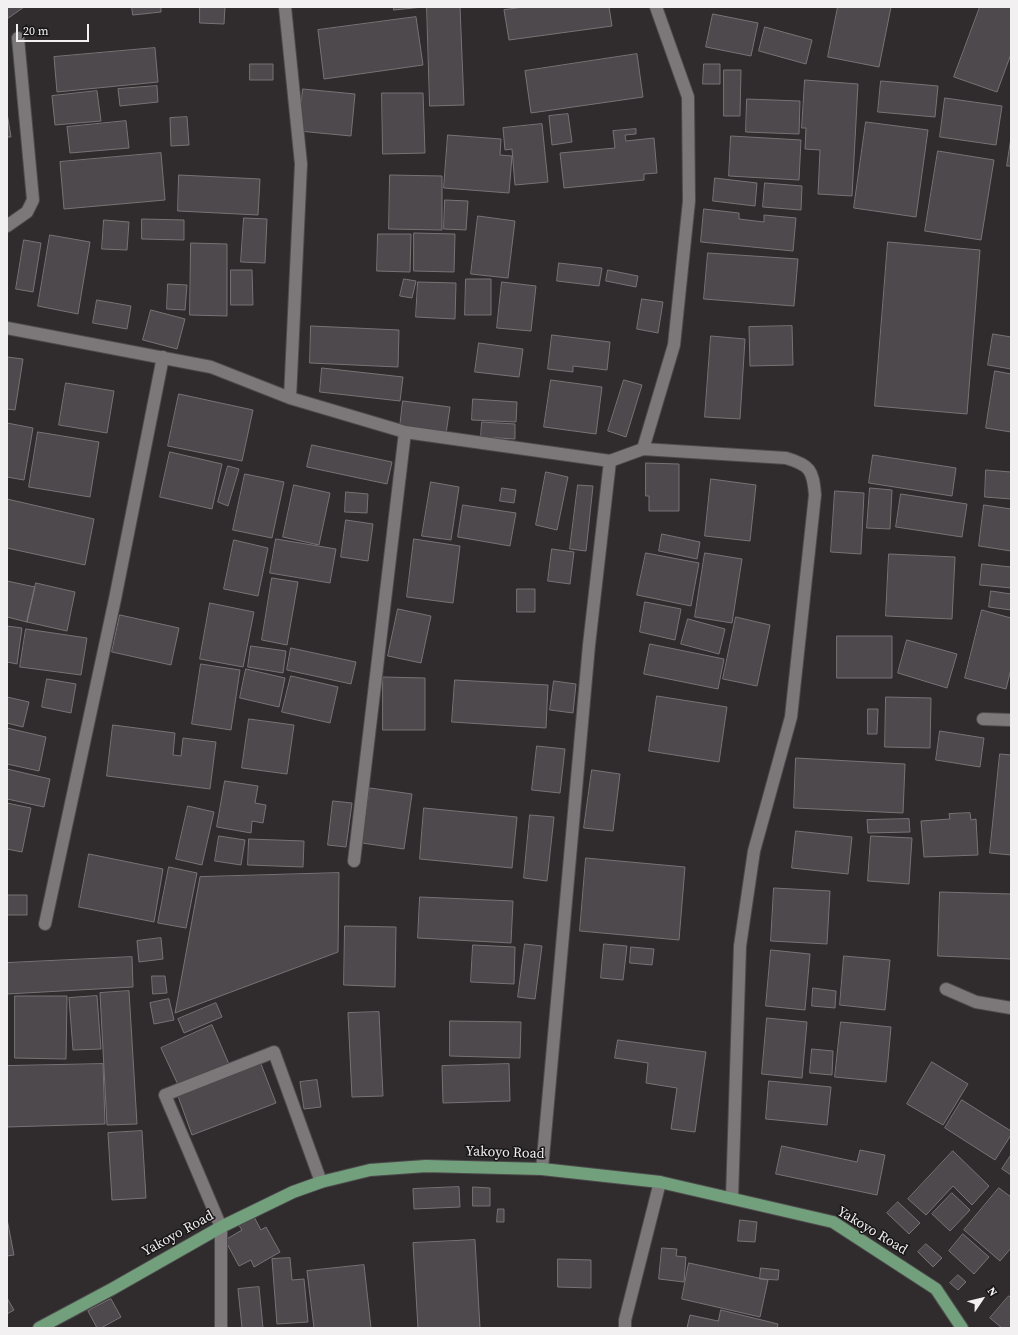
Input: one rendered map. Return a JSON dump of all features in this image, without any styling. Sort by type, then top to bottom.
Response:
[{"type":"main road","name":"Yakoyo Road","points":[[39,1328],[112,1289],[222,1226],[293,1192],[321,1182],[370,1170],[426,1166],[542,1169],[660,1182],[833,1222],[936,1288],[962,1328]]},
{"type":"street","points":[[285,7],[301,164],[290,398]]},
{"type":"street","points":[[643,449],[674,344],[689,201],[688,97],[656,7]]},
{"type":"street","points":[[7,226],[28,212],[33,200],[18,38]]},
{"type":"street","points":[[7,328],[211,367],[290,398],[405,432],[610,461],[643,449],[786,458],[802,462],[813,476],[815,495],[791,717],[754,851],[740,946],[732,1198]]},
{"type":"street","points":[[45,924],[114,599],[163,357]]},
{"type":"street","points":[[354,861],[405,432]]},
{"type":"street","points":[[542,1169],[589,645],[610,461]]},
{"type":"street","points":[[983,719],[1011,720]]},
{"type":"street","points":[[946,989],[976,1002],[1011,1008]]},
{"type":"street","points":[[221,1328],[222,1226],[165,1095],[274,1052],[321,1182]]},
{"type":"street","points":[[625,1328],[625,1320],[660,1182]]},
{"type":"building","points":[[7,7],[24,7],[7,19]]},
{"type":"building","points":[[132,7],[161,7],[161,12],[133,15]]},
{"type":"building","points":[[200,7],[225,7],[224,24],[200,23]]},
{"type":"building","points":[[394,7],[423,7],[394,10]]},
{"type":"building","points":[[427,7],[460,7],[464,105],[430,106]]},
{"type":"building","points":[[525,7],[609,7],[612,26],[509,40],[504,10]]},
{"type":"building","points":[[838,7],[891,7],[879,67],[828,57]]},
{"type":"building","points":[[980,7],[1011,7],[1011,54],[997,92],[954,77]]},
{"type":"building","points":[[713,14],[758,23],[751,56],[706,47]]},
{"type":"building","points":[[416,17],[423,65],[324,79],[318,30]]},
{"type":"building","points":[[765,27],[812,40],[806,64],[759,51]]},
{"type":"building","points":[[155,48],[158,82],[57,92],[54,57]]},
{"type":"building","points":[[637,54],[643,97],[531,113],[525,71]]},
{"type":"building","points":[[250,64],[273,64],[273,80],[250,80]]},
{"type":"building","points":[[704,64],[720,64],[720,84],[703,84]]},
{"type":"building","points":[[724,70],[741,70],[740,116],[724,116]]},
{"type":"building","points":[[805,80],[858,84],[852,196],[818,194],[820,150],[805,149],[806,128],[802,128]]},
{"type":"building","points":[[881,81],[938,86],[935,117],[878,112]]},
{"type":"building","points":[[157,86],[158,102],[120,106],[118,89]]},
{"type":"building","points":[[303,89],[355,94],[351,136],[299,131]]},
{"type":"building","points":[[97,91],[101,121],[55,125],[52,96]]},
{"type":"building","points":[[382,93],[423,93],[425,153],[383,154]]},
{"type":"building","points":[[945,98],[1002,106],[996,145],[940,137]]},
{"type":"building","points":[[747,99],[800,101],[799,134],[746,132]]},
{"type":"building","points":[[7,113],[11,137],[7,137]]},
{"type":"building","points":[[568,114],[572,142],[552,145],[549,116]]},
{"type":"building","points":[[187,117],[189,145],[171,146],[170,118]]},
{"type":"building","points":[[126,121],[129,148],[70,153],[67,127]]},
{"type":"building","points":[[866,122],[928,130],[916,217],[854,208]]},
{"type":"building","points":[[542,124],[548,182],[515,185],[512,149],[505,150],[503,128]]},
{"type":"building","points":[[636,129],[636,134],[625,135],[626,141],[654,138],[657,173],[644,174],[644,180],[564,188],[560,153],[615,148],[613,131]]},
{"type":"building","points":[[448,135],[501,139],[500,155],[512,156],[509,193],[444,188]]},
{"type":"building","points":[[731,136],[801,140],[799,180],[729,176]]},
{"type":"building","points":[[1011,138],[1011,166],[1007,166]]},
{"type":"building","points":[[938,151],[994,160],[981,240],[925,231]]},
{"type":"building","points":[[161,153],[165,200],[64,209],[60,162]]},
{"type":"building","points":[[179,175],[260,179],[258,215],[178,211]]},
{"type":"building","points":[[390,175],[442,176],[442,230],[389,229]]},
{"type":"building","points":[[715,178],[757,183],[755,206],[713,201]]},
{"type":"building","points":[[765,183],[802,186],[801,210],[763,207]]},
{"type":"building","points":[[445,200],[468,201],[466,230],[444,229]]},
{"type":"building","points":[[704,209],[739,213],[739,219],[764,222],[764,215],[796,218],[793,251],[701,242]]},
{"type":"building","points":[[478,216],[515,221],[508,278],[471,274]]},
{"type":"building","points":[[244,218],[267,219],[265,263],[241,262]]},
{"type":"building","points":[[142,219],[184,220],[184,240],[142,239]]},
{"type":"building","points":[[104,220],[129,222],[127,250],[102,249]]},
{"type":"building","points":[[414,233],[455,234],[454,272],[414,271]]},
{"type":"building","points":[[378,234],[411,234],[410,272],[377,271]]},
{"type":"building","points":[[50,235],[90,242],[78,314],[38,306]]},
{"type":"building","points":[[24,240],[41,243],[33,292],[16,289]]},
{"type":"building","points":[[888,242],[980,250],[967,414],[875,406]]},
{"type":"building","points":[[191,243],[227,244],[227,316],[190,315]]},
{"type":"building","points":[[708,253],[798,259],[794,306],[704,299]]},
{"type":"building","points":[[559,263],[602,268],[599,286],[557,281]]},
{"type":"building","points":[[231,270],[252,270],[253,305],[231,305]]},
{"type":"building","points":[[608,270],[638,276],[636,287],[606,281]]},
{"type":"building","points":[[404,279],[416,281],[412,298],[400,296]]},
{"type":"building","points":[[466,279],[491,279],[491,315],[465,315]]},
{"type":"building","points":[[418,282],[456,283],[455,319],[416,317]]},
{"type":"building","points":[[502,282],[536,286],[531,331],[497,328]]},
{"type":"building","points":[[168,284],[187,285],[185,310],[167,309]]},
{"type":"building","points":[[642,299],[663,302],[658,333],[637,329]]},
{"type":"building","points":[[97,300],[131,306],[127,329],[93,323]]},
{"type":"building","points":[[151,310],[185,319],[177,349],[143,340]]},
{"type":"building","points":[[311,326],[399,330],[398,367],[310,363]]},
{"type":"building","points":[[792,326],[793,365],[750,366],[749,327]]},
{"type":"building","points":[[993,334],[1011,337],[1011,369],[988,365]]},
{"type":"building","points":[[552,335],[610,342],[607,370],[573,366],[573,372],[548,369]]},
{"type":"building","points":[[711,336],[745,339],[740,419],[705,417]]},
{"type":"building","points":[[479,343],[523,349],[519,377],[475,372]]},
{"type":"building","points":[[7,357],[23,359],[15,410],[7,409]]},
{"type":"building","points":[[322,368],[403,377],[400,401],[320,392]]},
{"type":"building","points":[[995,371],[1011,374],[1011,432],[986,428]]},
{"type":"building","points":[[551,380],[602,387],[596,434],[544,427]]},
{"type":"building","points":[[624,380],[642,385],[626,437],[608,431]]},
{"type":"building","points":[[66,383],[114,391],[107,433],[59,425]]},
{"type":"building","points":[[179,394],[253,410],[242,461],[168,446]]},
{"type":"building","points":[[473,399],[517,402],[516,422],[472,420]]},
{"type":"building","points":[[403,401],[450,407],[446,434],[400,427]]},
{"type":"building","points":[[482,422],[515,424],[515,439],[481,437]]},
{"type":"building","points":[[7,423],[33,428],[24,480],[7,477]]},
{"type":"building","points":[[38,432],[99,442],[90,497],[29,487]]},
{"type":"building","points":[[312,445],[392,462],[387,484],[307,467]]},
{"type":"building","points":[[170,452],[222,464],[212,509],[160,497]]},
{"type":"building","points":[[873,455],[956,468],[952,496],[869,483]]},
{"type":"building","points":[[646,463],[679,464],[679,511],[649,511],[649,496],[646,496]]},
{"type":"building","points":[[228,466],[239,469],[228,506],[218,502]]},
{"type":"building","points":[[986,470],[1011,472],[1011,499],[985,497]]},
{"type":"building","points":[[546,472],[568,477],[557,530],[536,525]]},
{"type":"building","points":[[245,474],[284,482],[272,538],[233,530]]},
{"type":"building","points":[[711,479],[756,485],[750,541],[705,536]]},
{"type":"building","points":[[431,482],[459,487],[451,540],[422,536]]},
{"type":"building","points":[[294,485],[330,493],[319,545],[283,537]]},
{"type":"building","points":[[578,485],[593,486],[586,551],[570,549]]},
{"type":"building","points":[[502,488],[516,490],[514,503],[500,501]]},
{"type":"building","points":[[870,488],[892,490],[890,529],[867,528]]},
{"type":"building","points":[[835,491],[864,493],[861,554],[831,552]]},
{"type":"building","points":[[346,492],[368,494],[367,513],[345,512]]},
{"type":"building","points":[[901,494],[967,504],[962,537],[896,527]]},
{"type":"building","points":[[7,499],[94,519],[85,565],[7,548]]},
{"type":"building","points":[[463,505],[516,513],[510,546],[458,537]]},
{"type":"building","points":[[984,505],[1011,509],[1011,551],[979,546]]},
{"type":"building","points":[[346,520],[373,524],[368,561],[341,557]]},
{"type":"building","points":[[662,534],[700,542],[697,559],[659,551]]},
{"type":"building","points":[[276,539],[336,549],[330,583],[270,573]]},
{"type":"building","points":[[414,539],[460,546],[453,603],[407,597]]},
{"type":"building","points":[[234,540],[268,548],[258,596],[224,589]]},
{"type":"building","points":[[552,549],[574,552],[570,584],[548,581]]},
{"type":"building","points":[[646,553],[699,563],[691,606],[637,595]]},
{"type":"building","points":[[705,553],[742,559],[732,623],[695,617]]},
{"type":"building","points":[[889,554],[955,557],[952,619],[886,616]]},
{"type":"building","points":[[982,564],[1011,567],[1011,588],[980,585]]},
{"type":"building","points":[[272,578],[298,582],[287,645],[262,640]]},
{"type":"building","points":[[7,581],[35,587],[27,622],[7,617]]},
{"type":"building","points":[[36,583],[75,592],[67,631],[27,622]]},
{"type":"building","points":[[517,589],[535,589],[535,612],[517,612]]},
{"type":"building","points":[[991,591],[1011,594],[1011,610],[989,607]]},
{"type":"building","points":[[645,602],[681,609],[675,640],[640,632]]},
{"type":"building","points":[[210,603],[254,612],[243,667],[200,659]]},
{"type":"building","points":[[398,609],[431,616],[421,663],[388,656]]},
{"type":"building","points":[[982,610],[1011,618],[1011,669],[1006,689],[965,678]]},
{"type":"building","points":[[120,615],[179,628],[171,665],[112,652]]},
{"type":"building","points":[[736,617],[770,625],[757,686],[723,679]]},
{"type":"building","points":[[688,619],[725,629],[719,654],[681,644]]},
{"type":"building","points":[[7,626],[22,628],[17,664],[7,662]]},
{"type":"building","points":[[26,629],[87,638],[81,675],[20,667]]},
{"type":"building","points":[[837,636],[892,636],[892,678],[837,678]]},
{"type":"building","points":[[907,640],[957,654],[947,688],[898,673]]},
{"type":"building","points":[[650,644],[724,659],[718,689],[644,674]]},
{"type":"building","points":[[251,646],[286,651],[283,673],[248,667]]},
{"type":"building","points":[[291,648],[356,662],[351,684],[287,670]]},
{"type":"building","points":[[201,664],[240,670],[231,730],[192,724]]},
{"type":"building","points":[[246,669],[285,678],[279,707],[240,698]]},
{"type":"building","points":[[291,676],[338,687],[330,723],[282,712]]},
{"type":"building","points":[[383,677],[425,678],[425,730],[383,730]]},
{"type":"building","points":[[47,679],[76,684],[71,713],[42,707]]},
{"type":"building","points":[[455,680],[548,685],[546,728],[452,722]]},
{"type":"building","points":[[554,681],[576,684],[573,713],[550,710]]},
{"type":"building","points":[[657,696],[727,707],[719,762],[649,751]]},
{"type":"building","points":[[7,697],[29,702],[23,727],[7,723]]},
{"type":"building","points":[[886,697],[931,698],[930,748],[885,747]]},
{"type":"building","points":[[868,709],[878,709],[877,734],[868,734]]},
{"type":"building","points":[[249,719],[294,725],[287,774],[242,768]]},
{"type":"building","points":[[113,725],[175,733],[173,755],[181,756],[183,738],[216,742],[210,789],[107,776]]},
{"type":"building","points":[[7,728],[46,737],[39,771],[7,764]]},
{"type":"building","points":[[940,731],[984,738],[980,767],[936,760]]},
{"type":"building","points":[[537,746],[565,749],[560,793],[532,790]]},
{"type":"building","points":[[1000,754],[1011,755],[1011,855],[990,853]]},
{"type":"building","points":[[796,758],[905,764],[903,813],[794,808]]},
{"type":"building","points":[[7,769],[50,779],[44,807],[7,799]]},
{"type":"building","points":[[592,770],[620,774],[613,831],[584,828]]},
{"type":"building","points":[[225,781],[258,786],[255,803],[266,805],[263,823],[252,821],[251,833],[217,827]]},
{"type":"building","points":[[370,788],[412,794],[404,849],[362,843]]},
{"type":"building","points":[[333,801],[352,803],[346,847],[328,845]]},
{"type":"building","points":[[7,803],[31,808],[22,852],[7,849]]},
{"type":"building","points":[[188,806],[214,812],[202,865],[176,859]]},
{"type":"building","points":[[424,808],[517,817],[512,868],[420,859]]},
{"type":"building","points":[[970,813],[971,820],[976,819],[978,855],[924,857],[921,821],[950,819],[949,814]]},
{"type":"building","points":[[530,815],[554,817],[547,881],[524,878]]},
{"type":"building","points":[[909,819],[910,832],[868,833],[867,820]]},
{"type":"building","points":[[796,831],[852,837],[848,874],[792,868]]},
{"type":"building","points":[[219,836],[245,840],[241,865],[215,861]]},
{"type":"building","points":[[871,836],[912,838],[909,884],[868,881]]},
{"type":"building","points":[[249,839],[304,841],[303,867],[248,865]]},
{"type":"building","points":[[89,854],[163,869],[154,922],[79,907]]},
{"type":"building","points":[[586,858],[685,867],[679,940],[580,931]]},
{"type":"building","points":[[169,867],[197,873],[186,928],[158,923]]},
{"type":"building","points":[[339,873],[338,952],[175,1013],[200,877]]},
{"type":"building","points":[[774,888],[830,891],[827,944],[771,941]]},
{"type":"building","points":[[940,892],[1011,894],[1011,959],[938,956]]},
{"type":"building","points":[[8,895],[27,895],[27,915],[8,915]]},
{"type":"building","points":[[420,897],[513,901],[511,943],[418,938]]},
{"type":"building","points":[[345,926],[396,927],[395,987],[344,985]]},
{"type":"building","points":[[161,938],[163,959],[139,962],[137,941]]},
{"type":"building","points":[[525,944],[542,946],[535,999],[518,997]]},
{"type":"building","points":[[604,944],[627,946],[623,980],[601,978]]},
{"type":"building","points":[[473,945],[515,947],[514,984],[471,982]]},
{"type":"building","points":[[631,947],[654,949],[652,965],[630,963]]},
{"type":"building","points":[[771,950],[810,954],[805,1010],[766,1006]]},
{"type":"building","points":[[844,956],[890,960],[885,1010],[840,1005]]},
{"type":"building","points":[[132,957],[133,987],[7,994],[7,963]]},
{"type":"building","points":[[152,976],[165,976],[167,993],[153,994]]},
{"type":"building","points":[[813,988],[836,991],[835,1008],[812,1006]]},
{"type":"building","points":[[129,991],[137,1124],[107,1125],[100,993]]},
{"type":"building","points":[[15,996],[67,996],[66,1059],[15,1058]]},
{"type":"building","points":[[97,996],[101,1049],[73,1050],[69,998]]},
{"type":"building","points":[[169,999],[174,1020],[154,1024],[150,1003]]},
{"type":"building","points":[[216,1003],[222,1017],[184,1033],[178,1019]]},
{"type":"building","points":[[379,1012],[383,1096],[352,1097],[348,1013]]},
{"type":"building","points":[[767,1018],[807,1022],[802,1078],[762,1074]]},
{"type":"building","points":[[450,1021],[521,1022],[520,1058],[450,1056]]},
{"type":"building","points":[[841,1022],[891,1027],[886,1082],[835,1077]]},
{"type":"building","points":[[212,1025],[229,1064],[179,1087],[161,1048]]},
{"type":"building","points":[[618,1040],[706,1052],[695,1132],[671,1129],[677,1088],[646,1083],[648,1063],[615,1058]]},
{"type":"building","points":[[812,1049],[833,1051],[832,1075],[810,1073]]},
{"type":"building","points":[[932,1062],[968,1084],[943,1125],[907,1104]]},
{"type":"building","points":[[103,1064],[105,1124],[7,1127],[7,1066]]},
{"type":"building","points":[[261,1064],[276,1103],[192,1135],[178,1096]]},
{"type":"building","points":[[509,1064],[510,1101],[443,1103],[442,1066]]},
{"type":"building","points":[[317,1080],[321,1107],[304,1109],[300,1082]]},
{"type":"building","points":[[769,1081],[831,1087],[827,1125],[766,1119]]},
{"type":"building","points":[[962,1100],[1011,1131],[1011,1135],[995,1160],[945,1128]]},
{"type":"building","points":[[142,1131],[146,1198],[112,1200],[108,1133]]},
{"type":"building","points":[[782,1146],[857,1162],[860,1150],[885,1155],[877,1195],[776,1174]]},
{"type":"building","points":[[953,1151],[989,1186],[972,1205],[953,1186],[926,1215],[908,1199]]},
{"type":"building","points":[[1011,1155],[1011,1175],[1002,1169]]},
{"type":"building","points":[[459,1187],[460,1207],[414,1209],[413,1189]]},
{"type":"building","points":[[473,1187],[490,1188],[490,1206],[473,1206]]},
{"type":"building","points":[[999,1188],[1011,1197],[1011,1248],[1000,1261],[964,1230]]},
{"type":"building","points":[[952,1193],[970,1210],[950,1231],[932,1214]]},
{"type":"building","points":[[898,1202],[920,1223],[909,1234],[887,1213]]},
{"type":"building","points":[[498,1209],[504,1209],[504,1222],[497,1222]]},
{"type":"building","points":[[253,1215],[261,1230],[266,1227],[280,1252],[254,1267],[251,1260],[239,1266],[225,1240],[242,1230],[238,1224]]},
{"type":"building","points":[[7,1219],[14,1255],[7,1256]]},
{"type":"building","points":[[740,1220],[757,1222],[755,1242],[738,1241]]},
{"type":"building","points":[[963,1234],[989,1257],[974,1274],[949,1251]]},
{"type":"building","points":[[475,1240],[480,1328],[418,1328],[413,1243]]},
{"type":"building","points":[[926,1244],[942,1258],[933,1267],[918,1252]]},
{"type":"building","points":[[662,1248],[677,1249],[676,1256],[686,1257],[684,1282],[659,1279]]},
{"type":"building","points":[[290,1258],[292,1280],[304,1279],[308,1322],[277,1324],[272,1259]]},
{"type":"building","points":[[558,1259],[591,1260],[591,1288],[558,1287]]},
{"type":"building","points":[[689,1263],[768,1280],[760,1317],[682,1299]]},
{"type":"building","points":[[364,1265],[371,1328],[314,1328],[307,1271]]},
{"type":"building","points":[[761,1268],[779,1270],[778,1280],[760,1279]]},
{"type":"building","points":[[958,1275],[966,1282],[958,1290],[950,1283]]},
{"type":"building","points":[[259,1287],[263,1328],[242,1328],[238,1289]]},
{"type":"building","points":[[1009,1296],[1011,1298],[1011,1328],[1002,1328],[990,1318]]},
{"type":"building","points":[[7,1298],[14,1310],[7,1314]]},
{"type":"building","points":[[111,1299],[121,1317],[101,1328],[97,1328],[88,1311]]},
{"type":"building","points":[[721,1310],[778,1324],[777,1328],[687,1328],[690,1315],[718,1321]]}]
